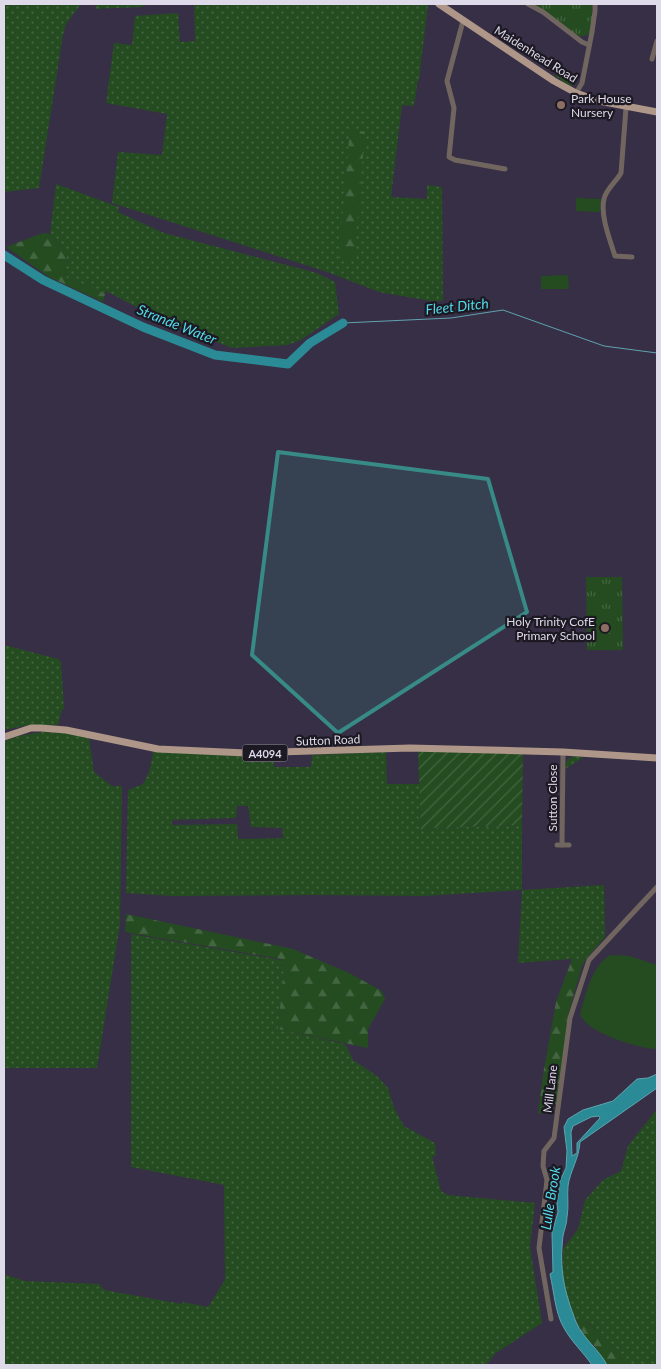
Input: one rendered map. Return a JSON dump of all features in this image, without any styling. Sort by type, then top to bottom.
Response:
[{"type":"main road","name":"Maidenhead Road","points":[[439,4],[554,81],[576,93],[626,108],[657,112]]},
{"type":"main road","name":"Sutton Road","points":[[4,738],[31,728],[41,728],[66,730],[158,748],[246,753],[410,748],[563,752],[657,758]]},
{"type":"street","points":[[528,4],[543,12],[582,42],[590,45]]},
{"type":"street","points":[[576,93],[582,83],[594,21],[595,4]]},
{"type":"street","points":[[463,21],[447,81],[454,108],[449,157],[455,160],[505,169]]},
{"type":"street","points":[[652,60],[657,41]]},
{"type":"street","points":[[626,108],[621,173],[616,182],[608,189],[604,200],[605,226],[616,256],[632,257]]},
{"type":"street","name":"Sutton Close","points":[[563,752],[559,845],[569,845]]},
{"type":"street","name":"Mill Lane","points":[[551,1319],[539,1248],[547,1180],[543,1166],[544,1151],[554,1138],[570,1018],[589,960],[657,887]]},
{"type":"highlighted area","points":[[278,452],[488,479],[527,612],[338,733],[252,655]]},
{"type":"green space","points":[[4,4],[81,4],[66,24],[63,35],[39,188],[4,192]]},
{"type":"green space","points":[[96,4],[149,4],[141,7],[95,9]]},
{"type":"green space","points":[[194,4],[428,5],[414,106],[402,105],[391,197],[427,199],[427,185],[442,187],[443,301],[431,301],[379,292],[327,272],[112,203],[118,152],[162,155],[167,114],[106,103],[114,43],[132,45],[135,16],[178,13],[180,42],[195,41]]},
{"type":"green space","points":[[533,4],[592,4],[592,25],[589,34],[578,36]]},
{"type":"green space","points":[[553,74],[576,79],[575,82],[577,84],[569,86]]},
{"type":"green space","points":[[350,128],[365,132],[354,260],[339,258]]},
{"type":"green space","points":[[56,184],[119,207],[118,212],[164,233],[317,273],[335,282],[339,314],[301,340],[288,345],[232,348],[161,320],[106,291],[105,294],[65,277],[67,253],[50,234]]},
{"type":"green space","points":[[576,198],[601,199],[600,212],[576,211]]},
{"type":"green space","points":[[43,233],[50,234],[67,253],[65,277],[105,294],[103,302],[49,277],[6,247]]},
{"type":"green space","points":[[568,275],[569,289],[541,289],[541,276]]},
{"type":"green space","name":"Holy Trinity CofE Primary School","points":[[586,577],[622,577],[623,650],[587,650]]},
{"type":"green space","points":[[4,645],[58,659],[61,662],[64,709],[62,710],[58,725],[29,725],[4,730]]},
{"type":"green space","points":[[42,732],[66,733],[89,738],[94,772],[112,786],[122,786],[120,924],[97,1068],[4,1068],[4,741]]},
{"type":"green space","points":[[154,750],[274,757],[274,767],[311,767],[312,755],[386,752],[387,784],[420,784],[421,830],[522,825],[522,890],[423,896],[172,896],[126,893],[128,790],[143,784],[149,772]],"holes":[[[237,806],[248,806],[251,827],[282,828],[283,838],[238,839],[237,824],[172,825],[172,820],[236,818]]]},
{"type":"green space","points":[[418,751],[523,753],[522,825],[421,830]]},
{"type":"green space","points":[[574,756],[584,757],[565,769],[567,760]]},
{"type":"green space","points":[[604,885],[605,937],[586,959],[518,963],[522,890]]},
{"type":"green space","points":[[126,914],[293,949],[349,973],[382,991],[385,999],[368,1029],[368,1048],[278,1029],[284,968],[281,959],[125,932]]},
{"type":"green space","points":[[131,934],[281,960],[284,968],[278,1029],[345,1044],[353,1060],[377,1076],[388,1088],[394,1108],[404,1126],[435,1143],[436,1156],[432,1156],[441,1191],[448,1195],[535,1203],[530,1247],[542,1323],[496,1353],[486,1365],[4,1365],[4,1273],[25,1281],[99,1284],[104,1290],[208,1307],[225,1280],[224,1185],[131,1167]]},
{"type":"green space","points":[[610,955],[629,956],[657,965],[657,1049],[626,1043],[602,1033],[584,1021],[580,1014],[587,990],[598,966]]},
{"type":"green space","points":[[572,959],[586,959],[582,966],[568,1015],[557,1103],[538,1115],[556,1002]]},
{"type":"green space","points":[[657,1109],[657,1365],[626,1365],[602,1335],[586,1321],[577,1323],[568,1302],[562,1275],[563,1249],[578,1229],[585,1200],[603,1180],[621,1171],[628,1146]]},
{"type":"green space","points":[[585,1321],[602,1335],[626,1365],[607,1365],[593,1344],[587,1341],[577,1323]]},
{"type":"shaded area","points":[[657,1074],[657,1088],[580,1142],[578,1154],[569,1180],[568,1213],[562,1248],[562,1270],[568,1300],[576,1322],[607,1365],[592,1365],[561,1322],[550,1274],[553,1272],[552,1233],[558,1212],[557,1204],[560,1181],[566,1168],[567,1151],[564,1127],[568,1119],[583,1110],[613,1101],[637,1079],[648,1078]],"holes":[[[599,1116],[600,1118],[577,1143],[577,1153],[572,1156],[571,1132],[573,1126],[591,1117]]]},
{"type":"waterway","name":"Strande Water","points":[[4,255],[43,280],[143,327],[215,355],[288,364],[310,343],[343,323]]},
{"type":"waterway","name":"Fleet Ditch","points":[[343,323],[451,318],[503,310],[604,346],[657,353]]},
{"type":"place","name":"Park House Nursery","points":[[561,105]]},
{"type":"place","name":"Holy Trinity CofE Primary School","points":[[605,628]]},
{"type":"water label","name":"Lulle Brook","points":[[550,1198]]}]
